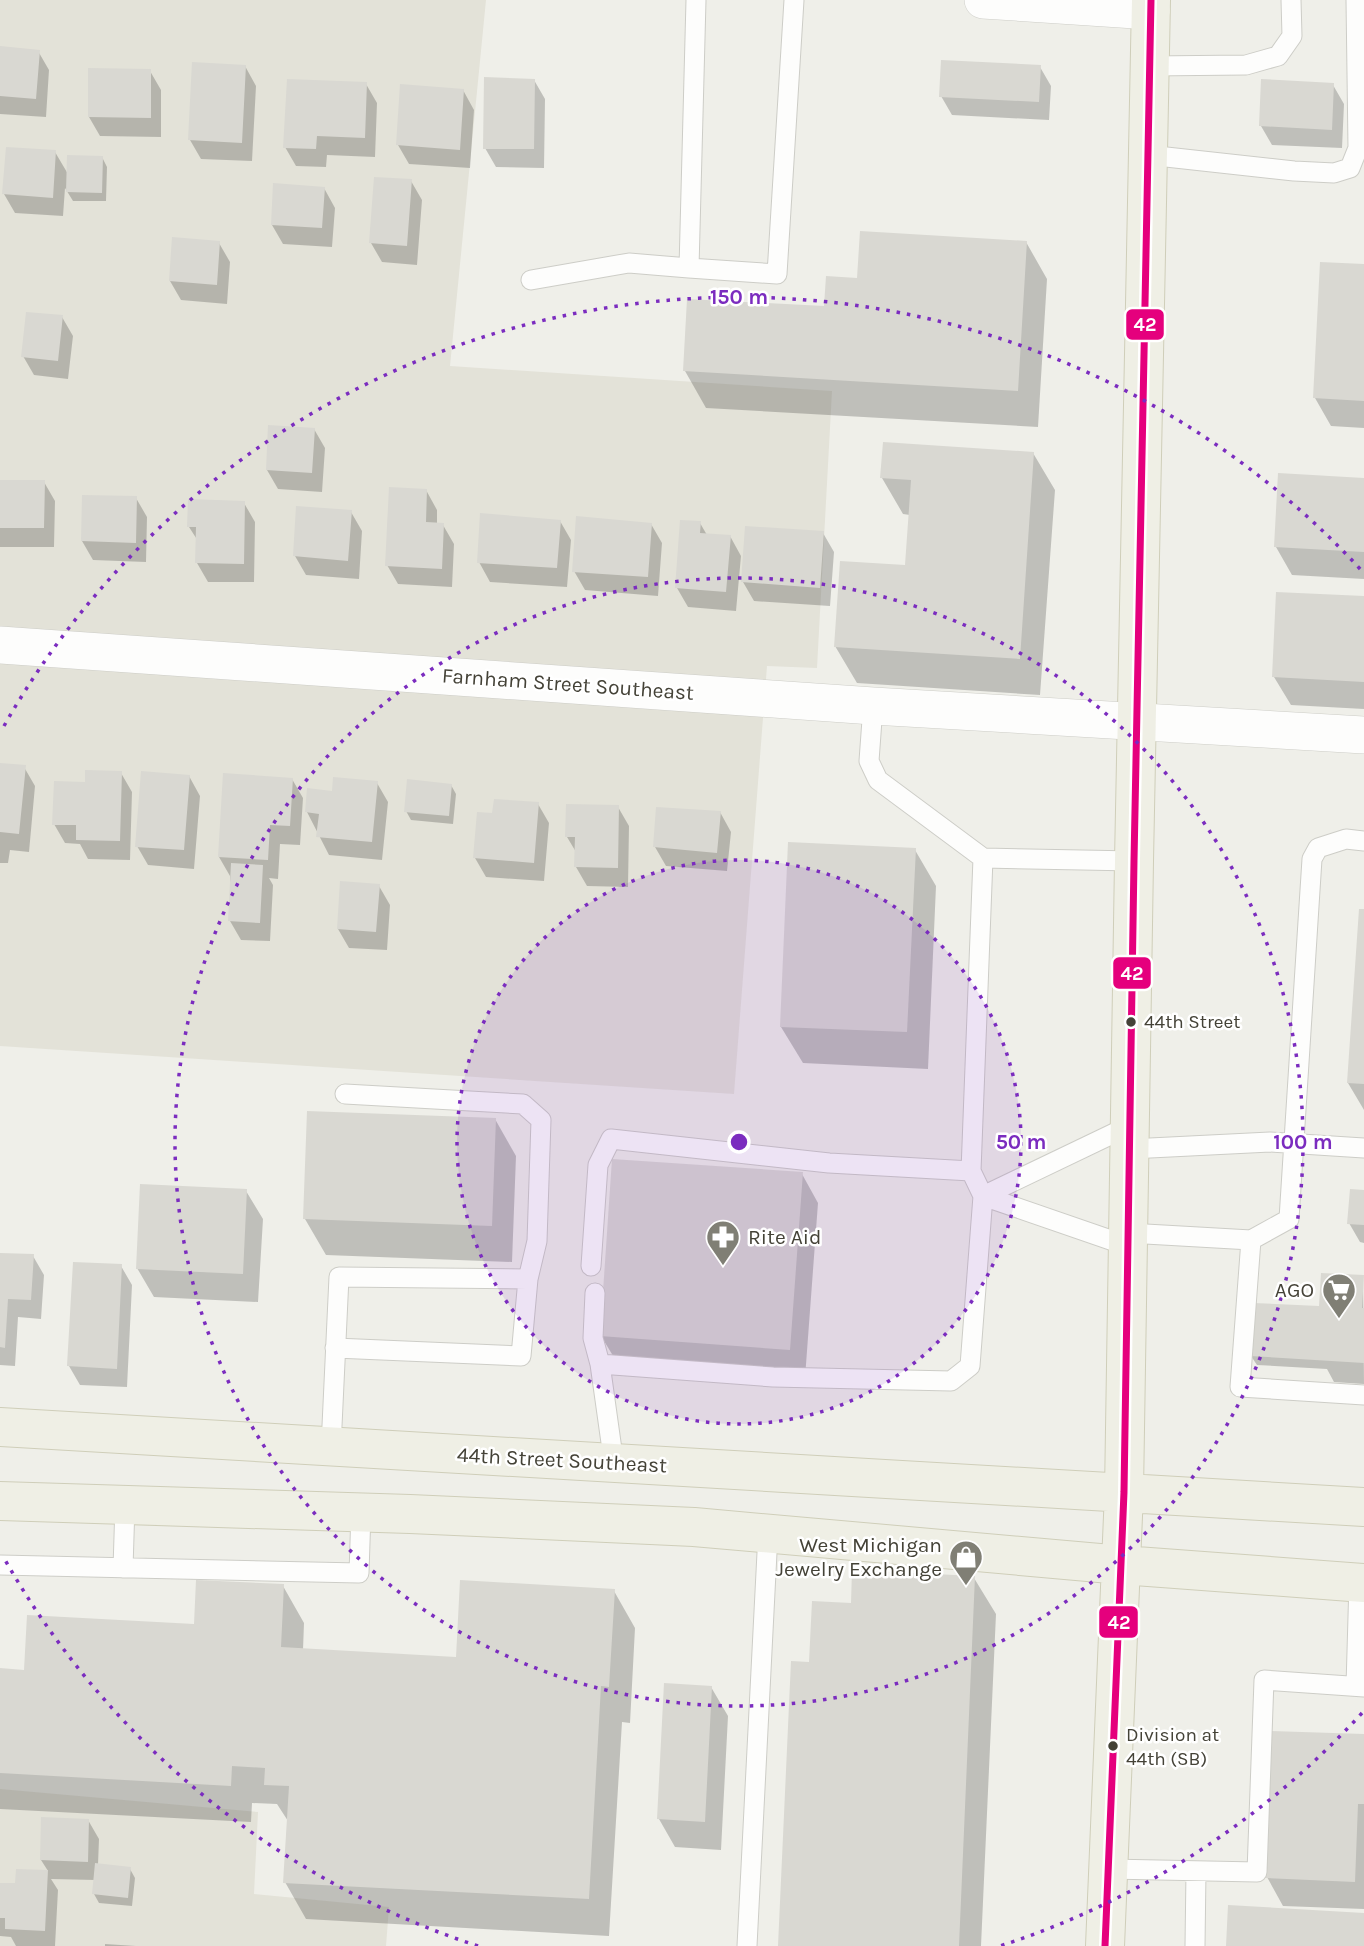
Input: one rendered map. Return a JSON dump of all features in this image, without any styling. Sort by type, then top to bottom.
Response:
[{"type":"main road","points":[[1105,1946],[1124,1492],[1151,5]]},
{"type":"main road","name":"44th Street Southeast","points":[[0,1427],[1364,1507]]},
{"type":"main road","points":[[0,1501],[361,1512],[681,1526],[1122,1565],[1362,1582]]},
{"type":"street","points":[[983,0],[1151,5]]},
{"type":"street","name":"Farnham Street Southeast","points":[[0,645],[873,706],[1364,735]]},
{"type":"lane","points":[[689,268],[696,0]]},
{"type":"lane","points":[[531,280],[629,263],[777,274],[794,0]]},
{"type":"lane","points":[[1150,66],[1246,65],[1278,56],[1292,36],[1292,0]]},
{"type":"lane","points":[[1148,155],[1294,171],[1334,173],[1350,168],[1358,148],[1356,0]]},
{"type":"lane","points":[[873,706],[869,761],[878,780],[983,858],[1134,861]]},
{"type":"lane","points":[[983,1196],[1128,1240],[1251,1240],[1289,1219],[1312,859],[1318,848],[1346,839],[1364,841]]},
{"type":"lane","points":[[600,1364],[773,1377],[951,1381],[970,1366],[983,1196],[971,1171],[983,858]]},
{"type":"lane","points":[[335,1348],[521,1356],[528,1279],[537,1241],[541,1120],[523,1104],[345,1094]]},
{"type":"lane","points":[[983,1196],[1130,1138],[1364,1148]]},
{"type":"lane","points":[[591,1266],[598,1166],[611,1139],[829,1163],[971,1171]]},
{"type":"lane","points":[[1251,1240],[1240,1387],[1364,1395]]},
{"type":"lane","points":[[331,1447],[339,1277],[528,1279]]},
{"type":"lane","points":[[595,1293],[593,1338],[600,1364],[614,1464]]},
{"type":"lane","points":[[123,1568],[125,1505]]},
{"type":"lane","points":[[0,1565],[359,1573],[361,1512]]},
{"type":"lane","points":[[747,1946],[768,1533]]},
{"type":"lane","points":[[1109,1870],[1257,1872],[1264,1680],[1360,1686],[1362,1582]]},
{"type":"lane","points":[[1195,1946],[1196,1871]]},
{"type":"shaded area","points":[[0,0],[486,0],[450,366],[832,391],[817,668],[767,666],[734,1094],[0,1046]]},
{"type":"shaded area","points":[[0,1789],[258,1812],[254,1894],[389,1907],[386,1946],[0,1946]]},
{"type":"building","points":[[0,46],[40,50],[36,99],[0,96]]},
{"type":"building","points":[[941,60],[1041,65],[1039,102],[939,97]]},
{"type":"building","points":[[192,62],[246,65],[242,143],[188,140]]},
{"type":"building","points":[[88,68],[151,69],[151,118],[88,117]]},
{"type":"building","points":[[484,77],[535,79],[534,149],[483,149]]},
{"type":"building","points":[[287,79],[367,82],[365,138],[317,136],[316,149],[283,148]]},
{"type":"building","points":[[1261,79],[1334,83],[1332,130],[1259,126]]},
{"type":"building","points":[[400,84],[464,89],[460,150],[396,145]]},
{"type":"building","points":[[6,147],[56,150],[53,198],[2,194]]},
{"type":"building","points":[[67,155],[103,156],[102,193],[66,192]]},
{"type":"building","points":[[374,177],[412,179],[407,246],[369,243]]},
{"type":"building","points":[[273,183],[325,187],[322,228],[271,225]]},
{"type":"building","points":[[860,231],[1027,241],[1018,391],[683,371],[687,299],[824,306],[826,276],[857,278]]},
{"type":"building","points":[[172,237],[220,241],[217,285],[169,281]]},
{"type":"building","points":[[1320,262],[1364,264],[1364,401],[1313,398]]},
{"type":"building","points":[[26,312],[63,315],[58,361],[21,357]]},
{"type":"building","points":[[268,425],[315,428],[312,473],[266,470]]},
{"type":"building","points":[[883,442],[1034,452],[1020,659],[834,647],[840,561],[905,565],[911,480],[880,478]]},
{"type":"building","points":[[1278,473],[1364,478],[1364,552],[1274,547]]},
{"type":"building","points":[[0,480],[45,480],[44,528],[0,528]]},
{"type":"building","points":[[389,487],[427,489],[426,522],[444,523],[442,569],[385,566]]},
{"type":"building","points":[[82,495],[137,496],[136,543],[81,541]]},
{"type":"building","points":[[188,499],[245,501],[244,564],[195,563],[196,527],[187,527]]},
{"type":"building","points":[[296,506],[352,510],[348,561],[293,556]]},
{"type":"building","points":[[480,513],[561,520],[557,568],[477,563]]},
{"type":"building","points":[[576,516],[652,523],[648,577],[572,572]]},
{"type":"building","points":[[680,520],[701,521],[700,533],[731,535],[726,592],[675,588]]},
{"type":"building","points":[[745,526],[824,531],[820,588],[741,582]]},
{"type":"building","points":[[1276,592],[1364,596],[1364,682],[1272,677]]},
{"type":"building","points":[[0,763],[26,765],[19,834],[0,832]]},
{"type":"building","points":[[85,770],[122,771],[120,841],[76,840],[76,825],[52,825],[54,781],[85,782]]},
{"type":"building","points":[[141,771],[190,775],[184,850],[135,847]]},
{"type":"building","points":[[223,773],[293,778],[290,826],[270,825],[268,860],[218,857]]},
{"type":"building","points":[[333,777],[378,781],[372,842],[316,837],[319,814],[305,812],[307,788],[332,791]]},
{"type":"building","points":[[407,779],[452,784],[449,816],[404,812]]},
{"type":"building","points":[[494,799],[539,802],[534,863],[473,858],[477,812],[492,813]]},
{"type":"building","points":[[566,804],[619,805],[618,868],[574,867],[575,837],[565,837]]},
{"type":"building","points":[[656,807],[721,811],[717,853],[653,847]]},
{"type":"building","points":[[788,842],[916,848],[907,1032],[780,1027]]},
{"type":"building","points":[[231,863],[263,865],[260,923],[228,921]]},
{"type":"building","points":[[340,881],[380,884],[376,932],[337,929]]},
{"type":"building","points":[[1359,909],[1364,909],[1364,1084],[1347,1083]]},
{"type":"building","points":[[307,1111],[496,1118],[492,1226],[303,1219]]},
{"type":"building","points":[[612,1159],[803,1172],[790,1350],[600,1336]]},
{"type":"building","points":[[140,1184],[247,1189],[243,1274],[136,1269]]},
{"type":"building","points":[[1350,1189],[1364,1190],[1364,1225],[1347,1224]]},
{"type":"building","points":[[0,1253],[34,1254],[31,1300],[8,1299],[5,1348],[0,1347]]},
{"type":"building","points":[[73,1262],[122,1264],[117,1369],[67,1366]]},
{"type":"building","points":[[1321,1273],[1364,1275],[1364,1363],[1250,1356],[1253,1303],[1319,1306]]},
{"type":"building","points":[[852,1570],[975,1576],[959,1946],[778,1946],[791,1661],[809,1662],[812,1601],[851,1603]]},
{"type":"building","points":[[196,1580],[284,1584],[281,1647],[456,1657],[460,1580],[615,1589],[609,1687],[601,1686],[589,1899],[283,1883],[289,1786],[264,1785],[265,1768],[232,1766],[231,1786],[0,1773],[0,1668],[24,1670],[27,1615],[194,1624]]},
{"type":"building","points":[[664,1683],[712,1686],[705,1822],[657,1819]]},
{"type":"building","points":[[1271,1731],[1364,1734],[1364,1804],[1358,1804],[1355,1882],[1265,1878]]},
{"type":"building","points":[[41,1817],[89,1819],[88,1862],[40,1860]]},
{"type":"building","points":[[95,1863],[131,1867],[128,1898],[92,1894]]},
{"type":"building","points":[[16,1869],[48,1870],[45,1931],[5,1929],[5,1918],[0,1918],[0,1883],[15,1883]]},
{"type":"building","points":[[1228,1905],[1364,1913],[1364,1946],[1226,1946]]},
{"type":"transit line","name":"42","points":[[1105,1946],[1124,1492],[1151,0]]},
{"type":"place","name":"44th Street","points":[[1131,1022]]},
{"type":"place","name":"Rite Aid","points":[[723,1267]]},
{"type":"place","name":"AGO","points":[[1339,1320]]},
{"type":"place","name":"West Michigan Jewelry Exchange","points":[[966,1587]]},
{"type":"place","name":"Division at 44th (SB)","points":[[1113,1746]]}]
